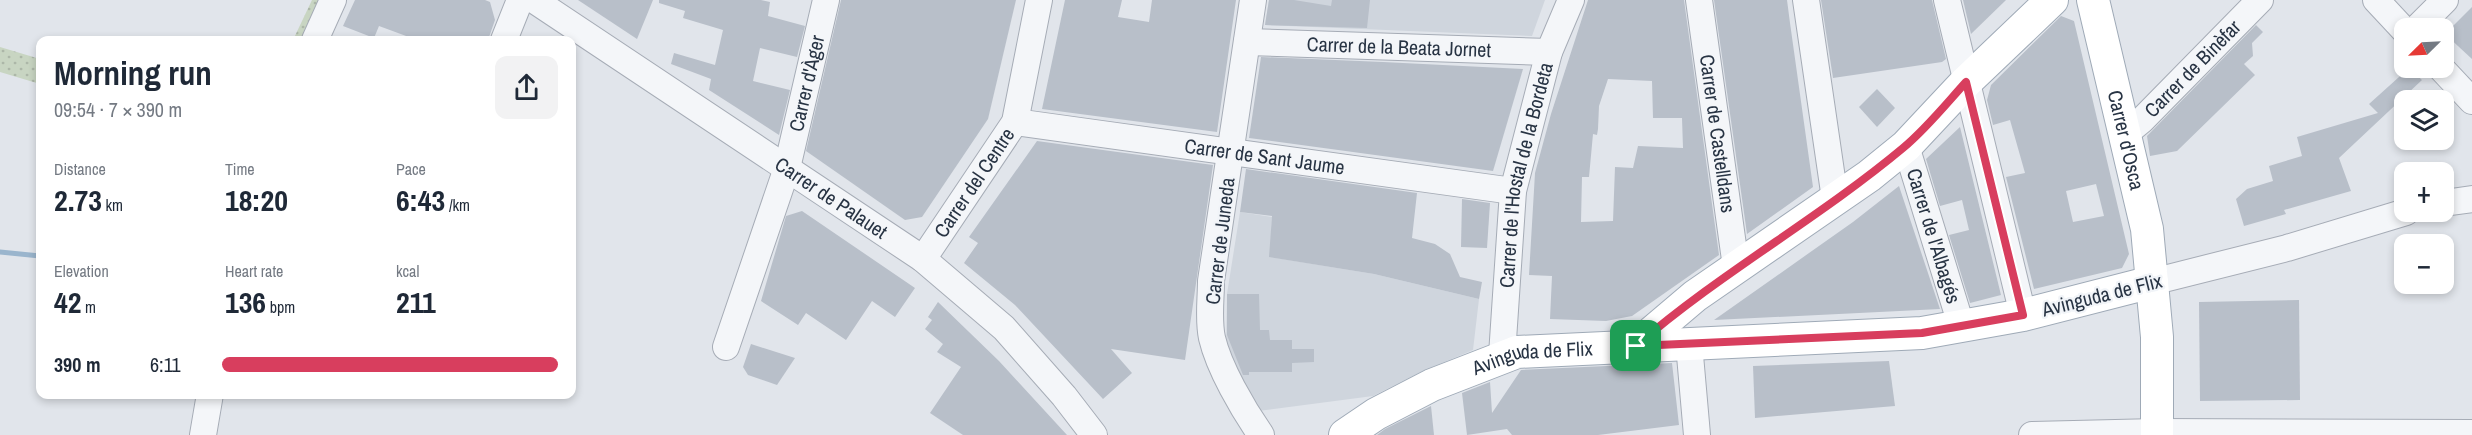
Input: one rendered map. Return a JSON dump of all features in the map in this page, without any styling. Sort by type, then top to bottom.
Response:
[{"type":"main road","points":[[1636,346],[1677,310],[1906,146],[1966,82],[2052,0]]},
{"type":"main road","name":"Carrer d'Osca","points":[[2093,0],[2147,229],[2157,337],[2157,433]]},
{"type":"main road","name":"Avinguda de Flix","points":[[1345,435],[1403,400],[1502,356],[1531,350],[1922,333],[1962,328],[2023,315],[2152,282]]},
{"type":"street","points":[[317,36],[333,0]]},
{"type":"street","points":[[506,36],[520,0]]},
{"type":"street","name":"Carrer de Palauet","points":[[534,0],[923,259],[1004,328],[1094,435]]},
{"type":"street","name":"Carrer d'Àger","points":[[726,347],[787,168],[826,0]]},
{"type":"street","name":"Carrer del Centre","points":[[923,259],[1015,122],[1039,0]]},
{"type":"street","name":"Carrer de Juneda","points":[[1253,0],[1211,281],[1211,336],[1218,359],[1261,435]]},
{"type":"street","name":"Carrer de l'Hostal de la Bordeta","points":[[1502,356],[1513,190],[1549,52],[1571,0]]},
{"type":"street","name":"Carrer de Castelldans","points":[[1699,0],[1736,267]]},
{"type":"street","points":[[1806,0],[1835,199]]},
{"type":"street","points":[[1947,0],[2023,315]]},
{"type":"street","name":"Carrer de Binèfar","points":[[2125,134],[2142,120],[2260,0]]},
{"type":"street","points":[[2376,0],[2394,19]]},
{"type":"street","points":[[2427,18],[2445,0]]},
{"type":"street","name":"Carrer de la Beata Jornet","points":[[1247,42],[1549,52]]},
{"type":"street","points":[[2450,78],[2472,101]]},
{"type":"street","name":"Carrer de Sant Jaume","points":[[1015,122],[1513,190]]},
{"type":"street","name":"Carrer de l'Albagés","points":[[1906,146],[1962,328]]},
{"type":"street","points":[[2454,202],[2472,199]]},
{"type":"street","name":"Avinguda de Flix","points":[[2152,282],[2287,248],[2394,216]]},
{"type":"street","points":[[1689,344],[1697,435]]},
{"type":"street","points":[[203,435],[209,399]]},
{"type":"street","points":[[2032,435],[2472,433]]},
{"type":"shaded area","points":[[1269,0],[1545,0],[1532,36],[1265,25]]},
{"type":"shaded area","points":[[1240,212],[1272,217],[1270,257],[1374,274],[1479,299],[1473,350],[1423,371],[1373,396],[1250,412],[1226,349],[1227,294]]},
{"type":"green space","points":[[312,0],[322,0],[308,36],[295,36]]},
{"type":"green space","points":[[0,47],[36,58],[36,83],[0,72]]},
{"type":"building","points":[[355,0],[485,0],[490,2],[495,20],[489,36],[406,36],[379,26],[375,36],[369,36],[343,26]]},
{"type":"building","points":[[578,0],[653,0],[637,39]]},
{"type":"building","points":[[659,0],[761,0],[770,2],[768,16],[805,26],[797,57],[760,48],[753,81],[790,90],[779,135],[709,90],[711,79],[671,64],[674,53],[715,65],[723,30],[683,18],[685,11],[659,3]]},
{"type":"building","points":[[841,0],[1016,0],[988,119],[922,217],[905,220],[806,151]]},
{"type":"building","points":[[1065,0],[1122,0],[1118,17],[1149,22],[1152,0],[1236,0],[1217,132],[1042,109]]},
{"type":"building","points":[[1269,0],[1294,0],[1331,6],[1332,0],[1370,0],[1367,28],[1265,25]]},
{"type":"building","points":[[1588,0],[1684,0],[1719,255],[1632,316],[1606,321],[1550,319],[1552,276],[1529,275],[1535,173],[1551,114]],"holes":[[[1608,79],[1652,81],[1653,118],[1682,118],[1683,148],[1638,146],[1633,168],[1615,167],[1613,221],[1581,222],[1582,177],[1589,177],[1593,134],[1597,135],[1599,106]]]},
{"type":"building","points":[[1714,0],[1787,0],[1813,187],[1747,234]]},
{"type":"building","points":[[1821,0],[1932,0],[1946,59],[1942,62],[1833,78]]},
{"type":"building","points":[[1963,0],[2006,0],[1971,34]]},
{"type":"building","points":[[2472,7],[2472,59],[2454,42],[2454,25]]},
{"type":"building","points":[[2061,16],[2074,21],[2129,254],[2122,268],[2034,289],[2006,177],[2025,173],[2010,120],[1993,125],[1987,100],[1991,85]],"holes":[[[2096,184],[2104,216],[2073,222],[2066,191]]]},
{"type":"building","points":[[2256,25],[2263,32],[2252,43],[2253,56],[2244,64],[2255,75],[2177,151],[2150,156],[2147,136]]},
{"type":"building","points":[[1261,57],[1523,69],[1493,171],[1249,138]]},
{"type":"building","points":[[2398,78],[2420,78],[2422,80],[2411,90],[2394,90],[2394,106],[2339,158],[2351,191],[2284,210],[2286,214],[2244,226],[2236,199],[2247,189],[2273,181],[2269,166],[2302,156],[2297,137],[2378,113],[2369,104]]},
{"type":"building","points":[[1877,89],[1895,108],[1877,127],[1859,107]]},
{"type":"building","points":[[1960,127],[2001,295],[1970,303],[1949,235],[1969,230],[1962,200],[1940,206],[1926,159]]},
{"type":"building","points":[[1037,141],[1213,165],[1185,360],[1111,349],[1132,373],[1103,399],[1015,305],[964,263],[978,243],[969,237]]},
{"type":"building","points":[[1246,169],[1417,193],[1412,238],[1435,244],[1450,254],[1460,277],[1482,282],[1479,299],[1374,274],[1269,257],[1272,216],[1240,212]]},
{"type":"building","points":[[1899,186],[1940,309],[1714,320],[1853,222]]},
{"type":"building","points":[[1462,199],[1490,203],[1487,248],[1461,247]]},
{"type":"building","points":[[802,211],[915,288],[895,317],[872,301],[846,340],[806,313],[798,325],[761,301],[786,216]]},
{"type":"building","points":[[1227,294],[1259,294],[1260,330],[1269,330],[1270,340],[1292,340],[1292,349],[1314,349],[1314,362],[1292,363],[1292,372],[1249,372],[1249,375],[1243,375],[1227,335]]},
{"type":"building","points":[[2299,300],[2300,400],[2200,401],[2199,302]]},
{"type":"building","points":[[938,302],[999,361],[1067,435],[963,435],[930,413],[961,367],[937,352],[943,344],[925,329],[932,320],[928,317]]},
{"type":"building","points":[[751,344],[795,358],[777,385],[748,375],[743,367]]},
{"type":"building","points":[[1889,361],[1895,406],[1755,418],[1753,366]]},
{"type":"building","points":[[1672,363],[1679,425],[1598,435],[1512,435],[1507,429],[1467,435],[1462,393],[1490,382],[1492,413],[1521,370]]},
{"type":"building","points":[[1431,406],[1434,435],[1377,435],[1385,429]]},
{"type":"waterway","points":[[0,252],[36,256]]},
{"type":"route","points":[[1966,82],[2023,315],[1962,328],[1922,333],[1636,346],[1695,296],[1869,176],[1906,146],[1966,82]]}]
